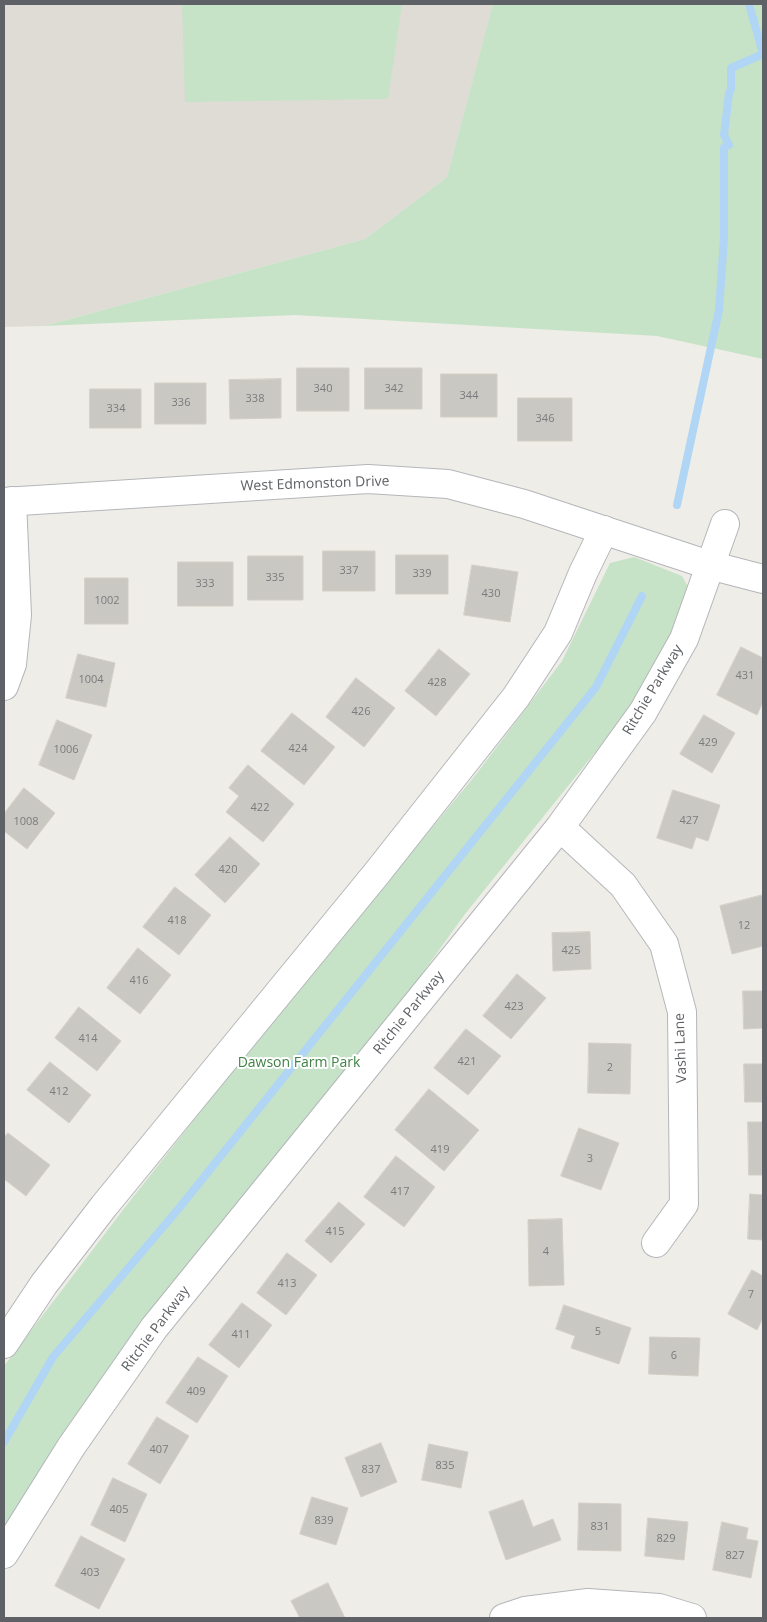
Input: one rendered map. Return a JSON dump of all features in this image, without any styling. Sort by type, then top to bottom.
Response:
[{"type":"street","name":"West Edmonston Drive","points":[[8,502],[368,479],[448,484],[524,504],[709,565],[763,579]]},
{"type":"street","points":[[4,686],[12,664],[17,615],[8,502]]},
{"type":"street","name":"Ritchie Parkway","points":[[4,1554],[71,1447],[154,1328],[560,827],[644,712],[684,639],[724,524]]},
{"type":"street","points":[[4,1344],[44,1284],[104,1206],[377,873],[516,697],[558,633],[583,573],[604,530]]},
{"type":"street","name":"Vashi Lane","points":[[560,827],[623,885],[664,944],[682,1012],[684,1204],[656,1243]]},
{"type":"street","points":[[504,1618],[525,1611],[588,1603],[659,1608],[692,1618]]},
{"type":"shaded area","points":[[4,4],[493,5],[447,177],[365,239],[44,326],[4,327]]},
{"type":"green space","points":[[182,4],[402,4],[388,99],[185,102]]},
{"type":"green space","points":[[493,4],[763,4],[763,359],[657,336],[295,315],[44,326],[365,239],[447,177]]},
{"type":"green space","name":"Dawson Farm Park","points":[[634,557],[682,576],[688,587],[687,603],[630,709],[465,914],[339,1089],[4,1532],[4,1366],[126,1206],[280,1011],[474,777],[562,661],[610,563]]},
{"type":"building","points":[[297,368],[349,368],[349,411],[297,411]]},
{"type":"building","points":[[365,368],[422,368],[422,409],[365,409]]},
{"type":"building","points":[[441,374],[497,374],[497,417],[441,417]]},
{"type":"building","points":[[281,379],[281,418],[230,419],[229,380]]},
{"type":"building","points":[[155,383],[206,383],[206,424],[155,424]]},
{"type":"building","points":[[90,389],[141,389],[141,428],[90,428]]},
{"type":"building","points":[[518,398],[572,398],[572,441],[518,441]]},
{"type":"building","points":[[323,551],[375,551],[375,591],[323,591]]},
{"type":"building","points":[[396,555],[448,555],[448,594],[396,594]]},
{"type":"building","points":[[248,556],[303,556],[303,600],[248,600]]},
{"type":"building","points":[[178,562],[233,562],[233,606],[178,606]]},
{"type":"building","points":[[472,565],[518,572],[510,622],[464,615]]},
{"type":"building","points":[[85,578],[128,578],[128,624],[85,624]]},
{"type":"building","points":[[741,647],[763,658],[763,702],[757,715],[717,695]]},
{"type":"building","points":[[439,649],[470,674],[436,716],[405,691]]},
{"type":"building","points":[[78,654],[115,663],[106,707],[66,698]]},
{"type":"building","points":[[356,678],[395,708],[364,747],[326,717]]},
{"type":"building","points":[[292,713],[335,747],[304,785],[261,751]]},
{"type":"building","points":[[704,715],[735,733],[712,773],[680,754]]},
{"type":"building","points":[[57,720],[92,735],[74,780],[39,765]]},
{"type":"building","points":[[248,765],[294,804],[263,842],[226,812],[239,796],[229,788]]},
{"type":"building","points":[[24,788],[55,813],[27,849],[4,831],[4,814]]},
{"type":"building","points":[[673,790],[720,805],[708,841],[696,837],[692,849],[657,838]]},
{"type":"building","points":[[230,837],[260,864],[225,903],[195,875]]},
{"type":"building","points":[[175,887],[211,915],[179,955],[143,927]]},
{"type":"building","points":[[763,895],[763,946],[732,954],[720,906]]},
{"type":"building","points":[[590,932],[591,969],[553,971],[552,933]]},
{"type":"building","points":[[138,948],[171,975],[140,1014],[107,988]]},
{"type":"building","points":[[517,974],[546,998],[511,1039],[483,1016]]},
{"type":"building","points":[[743,991],[763,991],[763,1028],[744,1029]]},
{"type":"building","points":[[79,1007],[121,1041],[97,1071],[55,1038]]},
{"type":"building","points":[[466,1029],[501,1056],[468,1095],[434,1068]]},
{"type":"building","points":[[589,1043],[631,1044],[630,1094],[588,1093]]},
{"type":"building","points":[[50,1062],[91,1095],[69,1123],[27,1090]]},
{"type":"building","points":[[744,1064],[763,1064],[763,1102],[745,1102]]},
{"type":"building","points":[[429,1089],[479,1130],[444,1171],[395,1130]]},
{"type":"building","points":[[748,1122],[763,1122],[763,1175],[749,1175]]},
{"type":"building","points":[[579,1128],[619,1143],[601,1190],[561,1176]]},
{"type":"building","points":[[8,1133],[50,1165],[26,1196],[4,1179],[4,1138]]},
{"type":"building","points":[[396,1156],[435,1187],[404,1227],[364,1197]]},
{"type":"building","points":[[750,1194],[763,1195],[763,1240],[748,1239]]},
{"type":"building","points":[[339,1202],[365,1224],[331,1263],[305,1241]]},
{"type":"building","points":[[562,1219],[564,1285],[529,1286],[528,1220]]},
{"type":"building","points":[[287,1253],[317,1275],[286,1315],[257,1293]]},
{"type":"building","points":[[752,1270],[763,1276],[763,1318],[757,1330],[728,1314]]},
{"type":"building","points":[[242,1303],[272,1325],[239,1368],[209,1345]]},
{"type":"building","points":[[564,1305],[631,1328],[619,1364],[571,1348],[575,1336],[556,1329]]},
{"type":"building","points":[[650,1337],[700,1338],[698,1376],[649,1374]]},
{"type":"building","points":[[198,1357],[228,1376],[197,1423],[166,1403]]},
{"type":"building","points":[[157,1417],[189,1436],[160,1484],[128,1464]]},
{"type":"building","points":[[381,1443],[397,1482],[361,1497],[345,1458]]},
{"type":"building","points":[[429,1444],[468,1452],[461,1488],[422,1480]]},
{"type":"building","points":[[113,1478],[147,1494],[125,1542],[91,1525]]},
{"type":"building","points":[[312,1497],[348,1508],[336,1545],[300,1534]]},
{"type":"building","points":[[523,1500],[533,1527],[553,1519],[561,1540],[506,1560],[489,1512]]},
{"type":"building","points":[[579,1503],[621,1504],[621,1551],[578,1550]]},
{"type":"building","points":[[648,1518],[688,1522],[684,1560],[645,1556]]},
{"type":"building","points":[[722,1522],[748,1528],[746,1539],[758,1541],[751,1578],[713,1570]]},
{"type":"building","points":[[81,1536],[125,1559],[99,1609],[55,1586]]},
{"type":"building","points":[[328,1583],[345,1618],[300,1618],[291,1601]]},
{"type":"waterway","points":[[677,505],[719,310],[724,238],[724,147],[729,145],[724,135],[731,89],[731,68],[763,54],[749,4]]},
{"type":"waterway","points":[[4,1442],[53,1357],[180,1207],[596,687],[642,596]]}]
